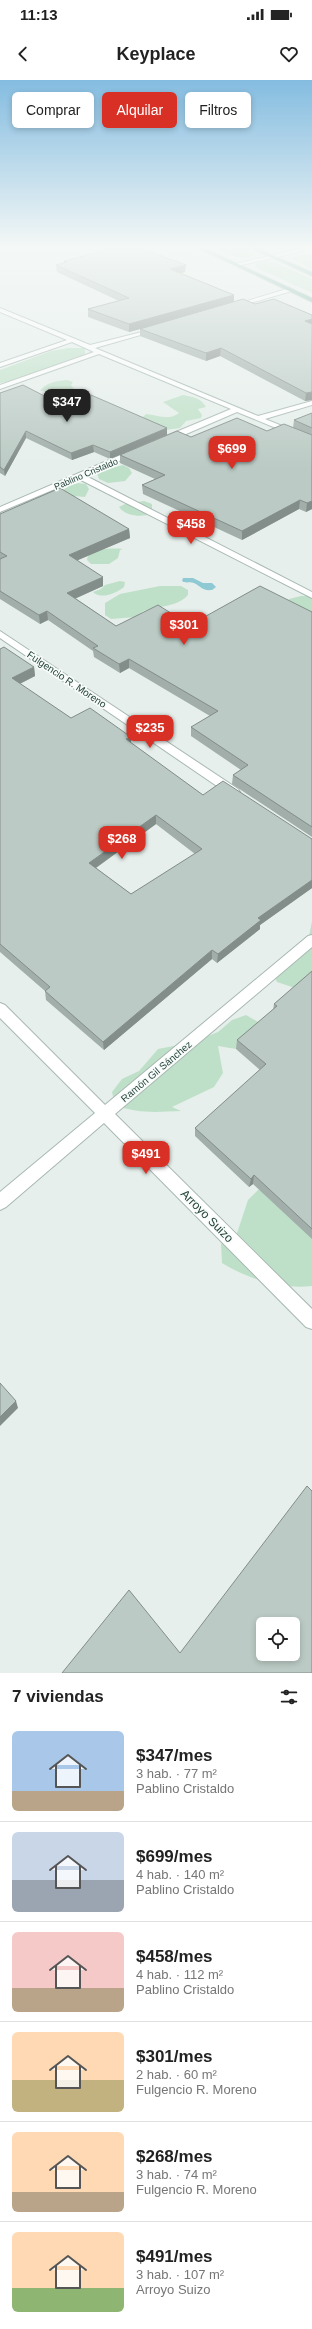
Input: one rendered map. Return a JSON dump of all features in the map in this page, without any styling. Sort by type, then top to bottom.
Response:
[{"type":"street","points":[[25,320],[312,441]]},
{"type":"street","points":[[91,347],[160,328]]},
{"type":"street","points":[[0,365],[73,340]]},
{"type":"street","points":[[0,387],[101,351]]},
{"type":"street","points":[[259,418],[312,403]]},
{"type":"street","points":[[159,443],[238,409]]},
{"type":"street","name":"Pablino Cristaldo","points":[[0,510],[144,449]]},
{"type":"street","points":[[80,476],[312,596]]},
{"type":"street","name":"Fulgencio R. Moreno","points":[[0,634],[240,796]]},
{"type":"street","name":"Ramón Gil Sánchez","points":[[0,1202],[312,940]]},
{"type":"street","name":"Arroyo Suizo","points":[[0,1009],[312,1321]]},
{"type":"green space","points":[[68,348],[85,348],[85,355],[22,378],[0,383],[0,370],[51,351]]},
{"type":"green space","points":[[67,380],[73,382],[71,385],[74,389],[88,392],[88,397],[79,398],[73,393],[67,393],[64,390],[40,391],[42,388],[51,383]]},
{"type":"green space","points":[[183,395],[196,398],[204,404],[206,407],[198,409],[202,415],[201,418],[186,421],[180,428],[165,430],[148,423],[143,417],[146,414],[171,417],[179,413],[163,402]]},
{"type":"green space","points":[[123,465],[129,468],[132,473],[125,481],[108,483],[99,479],[97,473],[99,471]]},
{"type":"green space","points":[[78,483],[86,484],[89,489],[85,497],[73,496],[64,491],[65,487]]},
{"type":"green space","points":[[144,501],[152,504],[152,514],[144,516],[134,515],[126,513],[119,507],[125,504]]},
{"type":"green space","points":[[123,549],[120,550],[118,558],[109,564],[91,564],[87,560],[88,556],[96,551]]},
{"type":"green space","points":[[120,581],[125,582],[124,587],[109,595],[104,596],[93,592],[101,589],[105,585]]},
{"type":"green space","points":[[160,586],[181,586],[188,590],[188,595],[175,604],[141,612],[136,617],[111,619],[105,615],[105,603],[120,594]]},
{"type":"green space","points":[[301,596],[312,596],[312,625],[287,606],[289,599]]},
{"type":"green space","points":[[312,921],[312,986],[292,987],[277,982],[272,971],[309,936]]},
{"type":"green space","points":[[246,1015],[260,1023],[236,1049],[218,1046],[223,1073],[214,1087],[172,1107],[181,1111],[140,1111],[115,1105],[112,1092],[122,1079],[139,1071],[158,1049],[189,1043],[203,1038],[218,1032],[232,1020]]},
{"type":"green space","points":[[260,1188],[312,1210],[312,1286],[301,1287],[277,1285],[243,1274],[222,1263],[221,1244],[237,1233],[248,1200]]},
{"type":"water","points":[[183,578],[193,578],[203,583],[212,583],[216,587],[212,590],[206,590],[192,582],[182,581]]},
{"type":"building","points":[[119,320],[142,320],[129,324]]},
{"type":"building","points":[[170,320],[307,320],[305,321],[312,324],[312,392],[306,393],[221,348],[206,353],[140,329]]},
{"type":"building","points":[[23,385],[64,406],[91,395],[167,428],[110,452],[93,445],[71,453],[26,431],[4,470],[0,467],[0,393]]},
{"type":"building","points":[[312,413],[312,428],[294,420]]},
{"type":"building","points":[[237,418],[267,431],[284,424],[312,435],[312,501],[307,503],[300,500],[242,531],[142,485],[165,475],[120,455],[177,431],[191,437]]},
{"type":"building","points":[[60,488],[129,529],[69,555],[103,577],[67,593],[116,626],[158,605],[190,625],[260,586],[312,612],[312,827],[233,775],[248,765],[191,727],[218,711],[129,659],[119,664],[93,648],[98,646],[47,611],[39,615],[0,591],[0,559],[7,556],[0,552],[0,514]]},
{"type":"building","points":[[4,647],[34,667],[12,678],[71,718],[90,708],[131,737],[126,739],[203,795],[223,781],[312,839],[312,880],[258,918],[261,920],[218,954],[212,950],[103,1042],[45,991],[50,987],[0,944],[0,649]],"holes":[[[156,815],[202,849],[131,894],[89,863]]]},
{"type":"building","points":[[312,971],[312,1229],[254,1175],[251,1179],[195,1128],[266,1064],[237,1040],[277,1006],[274,1004]]},
{"type":"building","points":[[0,1383],[16,1401],[0,1417]]},
{"type":"building","points":[[307,1486],[312,1491],[312,1673],[62,1673],[129,1590],[180,1653]]}]
